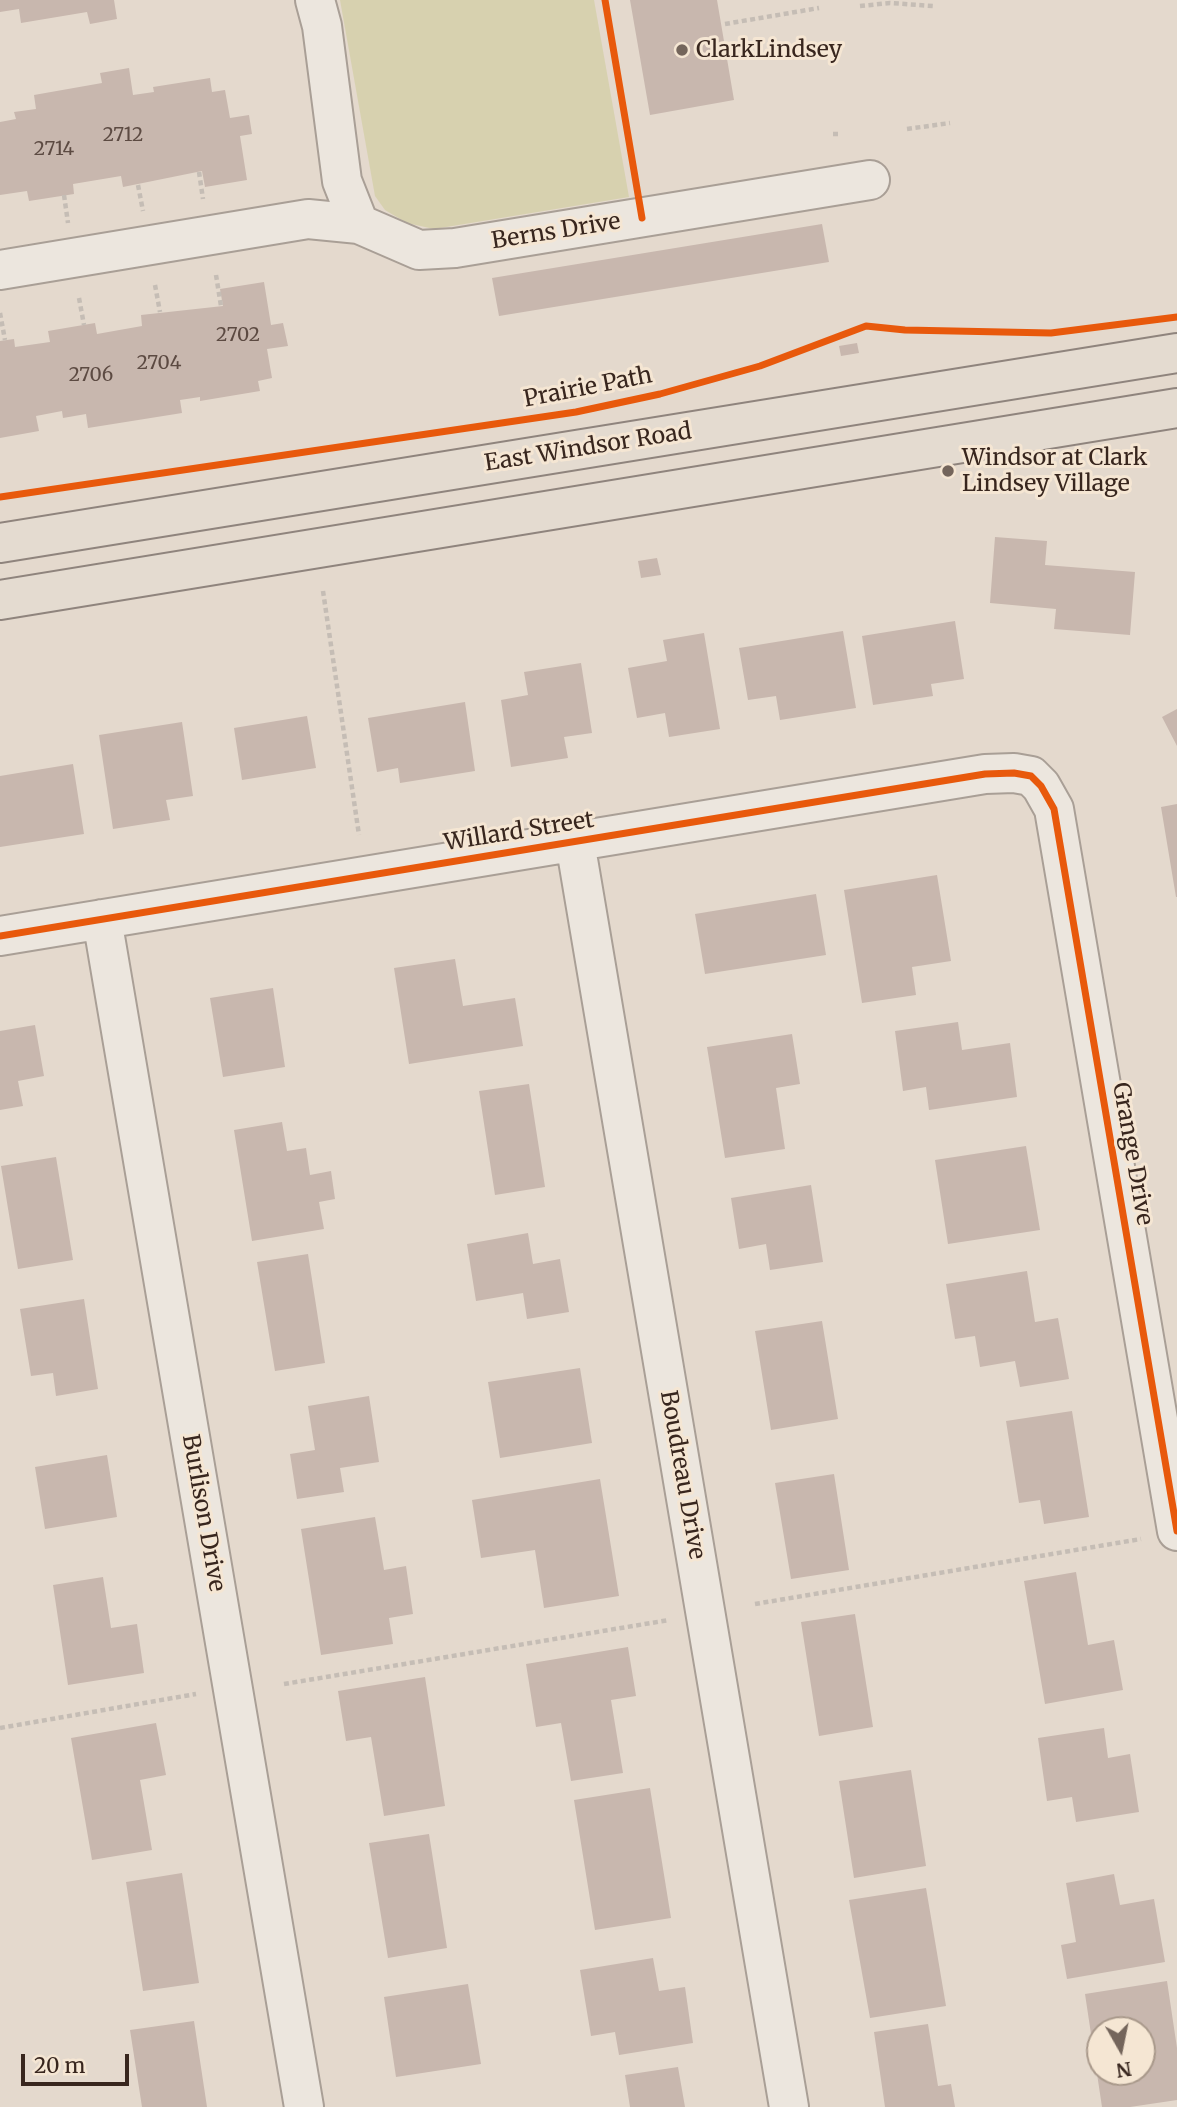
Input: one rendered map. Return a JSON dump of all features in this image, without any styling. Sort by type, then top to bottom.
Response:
[{"type":"main road","name":"East Windsor Road","points":[[0,544],[1177,353]]},
{"type":"main road","points":[[0,600],[1177,408]]},
{"type":"street","points":[[315,0],[322,26],[342,181],[359,224]]},
{"type":"street","name":"Berns Drive","points":[[0,270],[308,219],[359,224],[419,250],[455,248],[856,184]]},
{"type":"street","name":"Willard Street","points":[[0,936],[985,774],[1014,773],[1031,776],[1041,786]]},
{"type":"street","name":"Grange Drive","points":[[1041,786],[1054,808],[1160,1535]]},
{"type":"street","name":"Boudreau Drive","points":[[575,842],[789,2107]]},
{"type":"street","name":"Burlison Drive","points":[[102,919],[304,2107]]},
{"type":"path","points":[[860,6],[890,3],[933,6]]},
{"type":"path","points":[[725,24],[818,8]]},
{"type":"path","points":[[906,129],[950,123]]},
{"type":"path","points":[[832,134],[839,134]]},
{"type":"path","points":[[199,172],[204,203]]},
{"type":"path","points":[[138,185],[143,212]]},
{"type":"path","points":[[64,195],[69,224]]},
{"type":"path","points":[[216,275],[220,306]]},
{"type":"path","points":[[155,285],[160,312]]},
{"type":"path","points":[[79,298],[84,325]]},
{"type":"path","points":[[0,313],[5,340]]},
{"type":"path","points":[[323,591],[359,835]]},
{"type":"path","points":[[755,1604],[1160,1535]]},
{"type":"path","points":[[284,1684],[670,1620]]},
{"type":"path","points":[[0,1728],[196,1694]]},
{"type":"shaded area","points":[[340,0],[594,0],[629,197],[434,229],[407,223],[385,210],[375,196]]},
{"type":"building","points":[[0,0],[114,0],[117,19],[90,24],[87,12],[21,23],[19,9],[0,12]]},
{"type":"building","name":"ClarkLindsey","points":[[630,0],[717,0],[734,100],[650,115]]},
{"type":"building","points":[[129,68],[133,95],[154,92],[153,87],[210,78],[212,92],[225,90],[230,118],[249,115],[252,134],[240,136],[247,180],[205,187],[202,171],[123,187],[121,176],[73,184],[74,194],[29,201],[27,191],[0,195],[0,122],[16,119],[14,112],[36,109],[34,95],[102,83],[100,73]]},
{"type":"building","points":[[822,224],[829,262],[499,316],[492,278]]},
{"type":"building","points":[[264,282],[271,325],[283,323],[288,346],[267,349],[272,378],[258,381],[260,391],[200,401],[200,397],[180,400],[182,413],[88,428],[86,414],[63,418],[62,411],[36,416],[39,431],[0,438],[0,341],[14,339],[15,347],[50,342],[48,331],[95,323],[97,334],[142,326],[141,315],[223,306],[220,289]]},
{"type":"building","points":[[857,343],[859,353],[841,356],[839,346]]},
{"type":"building","points":[[995,537],[1047,541],[1045,565],[1135,572],[1130,635],[1054,629],[1056,609],[990,603]]},
{"type":"building","points":[[657,558],[661,575],[641,578],[638,561]]},
{"type":"building","points":[[955,621],[964,679],[931,684],[933,696],[873,705],[862,636]]},
{"type":"building","points":[[843,631],[856,708],[780,720],[776,696],[748,700],[739,648]]},
{"type":"building","points":[[704,633],[720,729],[669,737],[665,713],[637,718],[628,668],[667,661],[663,640]]},
{"type":"building","points":[[581,663],[592,733],[564,737],[568,758],[511,767],[501,700],[528,695],[524,672]]},
{"type":"building","points":[[465,702],[475,771],[400,783],[398,768],[377,772],[368,718]]},
{"type":"building","points":[[1177,709],[1177,746],[1162,717]]},
{"type":"building","points":[[307,716],[316,768],[242,780],[234,728]]},
{"type":"building","points":[[182,722],[193,796],[166,800],[170,820],[113,829],[99,735]]},
{"type":"building","points":[[73,764],[84,834],[0,847],[0,776]]},
{"type":"building","points":[[1177,804],[1177,897],[1176,897],[1161,807]]},
{"type":"building","points":[[937,875],[951,961],[912,967],[916,995],[862,1003],[844,890]]},
{"type":"building","points":[[816,894],[826,955],[705,974],[695,914]]},
{"type":"building","points":[[455,959],[463,1006],[515,998],[523,1046],[409,1064],[394,968]]},
{"type":"building","points":[[273,988],[285,1067],[223,1077],[210,998]]},
{"type":"building","points":[[958,1022],[962,1050],[1010,1043],[1017,1097],[929,1110],[926,1087],[903,1091],[895,1031]]},
{"type":"building","points":[[35,1025],[44,1076],[18,1081],[23,1106],[0,1110],[0,1031]]},
{"type":"building","points":[[792,1034],[800,1084],[776,1088],[785,1149],[725,1158],[707,1047]]},
{"type":"building","points":[[529,1084],[545,1187],[495,1195],[479,1091]]},
{"type":"building","points":[[282,1122],[287,1151],[306,1148],[310,1175],[331,1171],[335,1199],[319,1202],[324,1229],[252,1241],[234,1130]]},
{"type":"building","points":[[1026,1146],[1040,1230],[948,1244],[935,1160]]},
{"type":"building","points":[[56,1157],[73,1260],[18,1269],[1,1166]]},
{"type":"building","points":[[811,1185],[823,1262],[770,1270],[766,1244],[739,1249],[731,1198]]},
{"type":"building","points":[[528,1233],[533,1264],[560,1259],[569,1312],[527,1319],[523,1293],[476,1301],[467,1244]]},
{"type":"building","points":[[308,1254],[325,1363],[275,1371],[257,1262]]},
{"type":"building","points":[[1027,1271],[1035,1322],[1058,1318],[1069,1379],[1020,1387],[1015,1361],[980,1367],[975,1336],[955,1339],[946,1284]]},
{"type":"building","points":[[84,1299],[98,1389],[56,1396],[53,1373],[31,1376],[20,1309]]},
{"type":"building","points":[[822,1321],[838,1419],[771,1430],[755,1331]]},
{"type":"building","points":[[580,1368],[592,1443],[500,1458],[488,1382]]},
{"type":"building","points":[[369,1396],[379,1462],[340,1468],[344,1492],[297,1499],[290,1454],[315,1450],[308,1406]]},
{"type":"building","points":[[1072,1411],[1089,1517],[1044,1524],[1040,1500],[1019,1503],[1006,1421]]},
{"type":"building","points":[[107,1455],[117,1517],[45,1529],[35,1467]]},
{"type":"building","points":[[834,1474],[849,1570],[791,1579],[775,1483]]},
{"type":"building","points":[[600,1479],[619,1596],[544,1608],[535,1550],[481,1558],[472,1500]]},
{"type":"building","points":[[375,1517],[384,1570],[406,1566],[413,1614],[389,1618],[393,1644],[321,1655],[301,1529]]},
{"type":"building","points":[[1076,1572],[1088,1645],[1114,1640],[1123,1690],[1045,1704],[1024,1581]]},
{"type":"building","points":[[103,1577],[111,1628],[137,1624],[144,1673],[68,1685],[53,1585]]},
{"type":"building","points":[[855,1614],[873,1727],[819,1736],[801,1622]]},
{"type":"building","points":[[628,1647],[636,1696],[611,1700],[623,1773],[571,1781],[561,1723],[536,1727],[526,1664]]},
{"type":"building","points":[[425,1677],[445,1806],[384,1816],[371,1737],[346,1741],[338,1691]]},
{"type":"building","points":[[156,1723],[166,1775],[140,1780],[152,1850],[92,1860],[71,1738]]},
{"type":"building","points":[[1104,1728],[1108,1758],[1130,1754],[1139,1812],[1076,1822],[1072,1797],[1047,1801],[1038,1738]]},
{"type":"building","points":[[911,1770],[926,1866],[854,1878],[839,1781]]},
{"type":"building","points":[[650,1788],[671,1918],[595,1930],[574,1800]]},
{"type":"building","points":[[429,1834],[447,1948],[388,1958],[369,1843]]},
{"type":"building","points":[[182,1873],[199,1983],[143,1991],[126,1882]]},
{"type":"building","points":[[1114,1874],[1120,1905],[1154,1899],[1165,1962],[1067,1979],[1061,1945],[1076,1942],[1066,1883]]},
{"type":"building","points":[[926,1888],[946,2006],[870,2018],[849,1900]]},
{"type":"building","points":[[653,1958],[659,1991],[685,1987],[693,2043],[619,2055],[615,2032],[591,2036],[580,1970]]},
{"type":"building","points":[[1167,1981],[1177,2048],[1177,2100],[1130,2107],[1102,2107],[1099,2086],[1156,2086],[1156,2016],[1088,2016],[1085,1994]]},
{"type":"building","points":[[468,1984],[481,2064],[396,2077],[384,1997]]},
{"type":"building","points":[[194,2021],[207,2107],[142,2107],[130,2030]]},
{"type":"building","points":[[928,2024],[938,2086],[951,2084],[955,2107],[885,2107],[874,2032]]},
{"type":"building","points":[[678,2067],[685,2107],[630,2107],[625,2075]]},
{"type":"cycle path","points":[[605,0],[642,218]]},
{"type":"cycle path","name":"Prairie Path","points":[[0,497],[576,412],[660,394],[760,366],[866,326],[905,330],[1051,333],[1177,317]]},
{"type":"cycle path","points":[[0,936],[985,774],[1014,773],[1031,776],[1041,786],[1054,809],[1177,1531]]},
{"type":"place","name":"ClarkLindsey","points":[[682,50]]},
{"type":"place","name":"Windsor at Clark Lindsey Village","points":[[948,471]]}]
